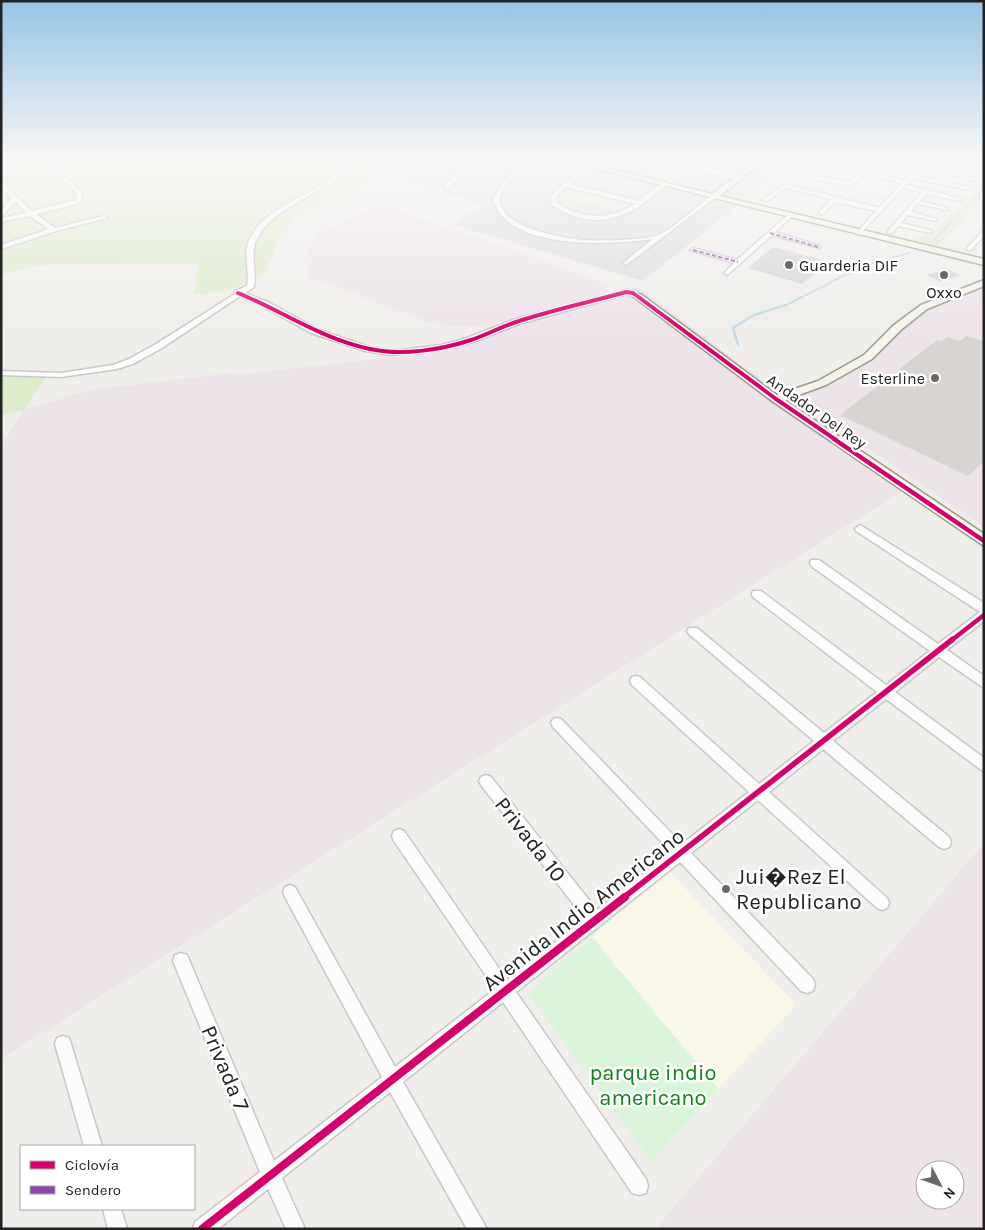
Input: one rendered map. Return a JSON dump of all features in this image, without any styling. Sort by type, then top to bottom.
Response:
[{"type":"street","points":[[39,219],[54,230]]},
{"type":"street","points":[[1,247],[54,230],[98,219]]},
{"type":"street","points":[[1,373],[61,375],[114,367],[132,361],[160,346],[250,286],[252,281],[250,252],[253,238],[270,219]]},
{"type":"street","points":[[509,219],[529,231],[574,241],[620,242],[662,236]]},
{"type":"street","points":[[626,263],[684,219]]},
{"type":"street","points":[[727,273],[785,219]]},
{"type":"street","points":[[802,219],[984,262]]},
{"type":"street","points":[[859,234],[872,219]]},
{"type":"street","points":[[890,232],[901,219]]},
{"type":"street","points":[[897,224],[930,232]]},
{"type":"street","points":[[969,249],[980,242],[984,232]]},
{"type":"street","points":[[770,233],[818,248]]},
{"type":"street","points":[[693,250],[738,262]]},
{"type":"street","points":[[776,398],[822,383],[868,357],[898,327],[924,307],[984,283]]},
{"type":"street","points":[[238,293],[265,304],[314,331],[368,349],[392,353],[442,347],[470,340],[516,322],[626,292],[633,293],[639,297]]},
{"type":"street","name":"Andador Del Rey","points":[[639,297],[776,398],[984,540]]},
{"type":"street","points":[[860,529],[984,609]]},
{"type":"street","points":[[815,563],[984,683]]},
{"type":"street","points":[[757,594],[984,766]]},
{"type":"street","name":"Avenida Indio Americano","points":[[202,1229],[984,615]]},
{"type":"street","points":[[693,631],[944,842]]},
{"type":"street","points":[[636,681],[882,903]]},
{"type":"street","points":[[557,723],[807,985]]},
{"type":"street","name":"Privada 10","points":[[486,781],[596,920]]},
{"type":"street","points":[[399,836],[639,1186]]},
{"type":"street","points":[[290,892],[392,1079],[478,1229]]},
{"type":"street","name":"Privada 7","points":[[181,961],[271,1175],[296,1229]]},
{"type":"street","points":[[63,1044],[93,1145]]},
{"type":"street","points":[[112,1210],[118,1229]]},
{"type":"shaded area","points":[[348,219],[420,219],[548,262],[609,285],[593,300],[559,311],[491,324],[459,326],[432,323],[310,277],[304,258],[316,234]]},
{"type":"shaded area","points":[[460,219],[720,219],[643,281],[452,224]]},
{"type":"shaded area","points":[[984,284],[984,526],[802,404],[796,391],[825,379],[869,352],[912,312]]},
{"type":"shaded area","points":[[638,287],[907,488],[1,1059],[1,445],[24,410],[90,390],[229,373],[242,374],[396,357],[463,341]]},
{"type":"shaded area","points":[[984,843],[984,1229],[655,1229]]},
{"type":"shaded area","points":[[667,869],[796,1005],[718,1089],[592,937]]},
{"type":"green space","points":[[1,219],[294,219],[280,236],[263,275],[230,290],[194,295],[198,263],[40,265],[8,272],[1,277]]},
{"type":"green space","points":[[964,219],[942,242],[935,246],[913,241],[944,221]]},
{"type":"green space","points":[[1,371],[46,377],[24,410],[1,415]]},
{"type":"green space","name":"parque indio americano","points":[[592,937],[718,1089],[651,1161],[528,993]]},
{"type":"building","name":"Guarderia DIF","points":[[773,247],[830,262],[802,284],[748,268]]},
{"type":"building","name":"Oxxo","points":[[947,269],[960,275],[940,282],[927,275]]},
{"type":"building","name":"Esterline","points":[[967,336],[984,342],[984,461],[968,476],[840,415],[937,340],[941,342],[948,337],[960,341]]},
{"type":"waterway","points":[[934,240],[954,219]]},
{"type":"waterway","points":[[827,284],[865,265],[910,253]]},
{"type":"waterway","points":[[738,345],[733,328],[754,315],[786,305],[830,283]]},
{"type":"marked path","points":[[770,233],[818,247]]},
{"type":"marked path","points":[[693,250],[738,262]]},
{"type":"cycle path","points":[[238,293],[265,304],[314,331],[368,349],[392,353],[442,347],[470,340],[516,322],[626,292],[633,293],[776,399],[984,541]]},
{"type":"cycle path","points":[[202,1229],[984,615]]},
{"type":"place","name":"Guarderia DIF","points":[[789,265]]},
{"type":"place","name":"Oxxo","points":[[944,275]]},
{"type":"place","name":"Esterline","points":[[935,378]]},
{"type":"place","name":"Jui�Rez El Republicano","points":[[726,889]]}]
